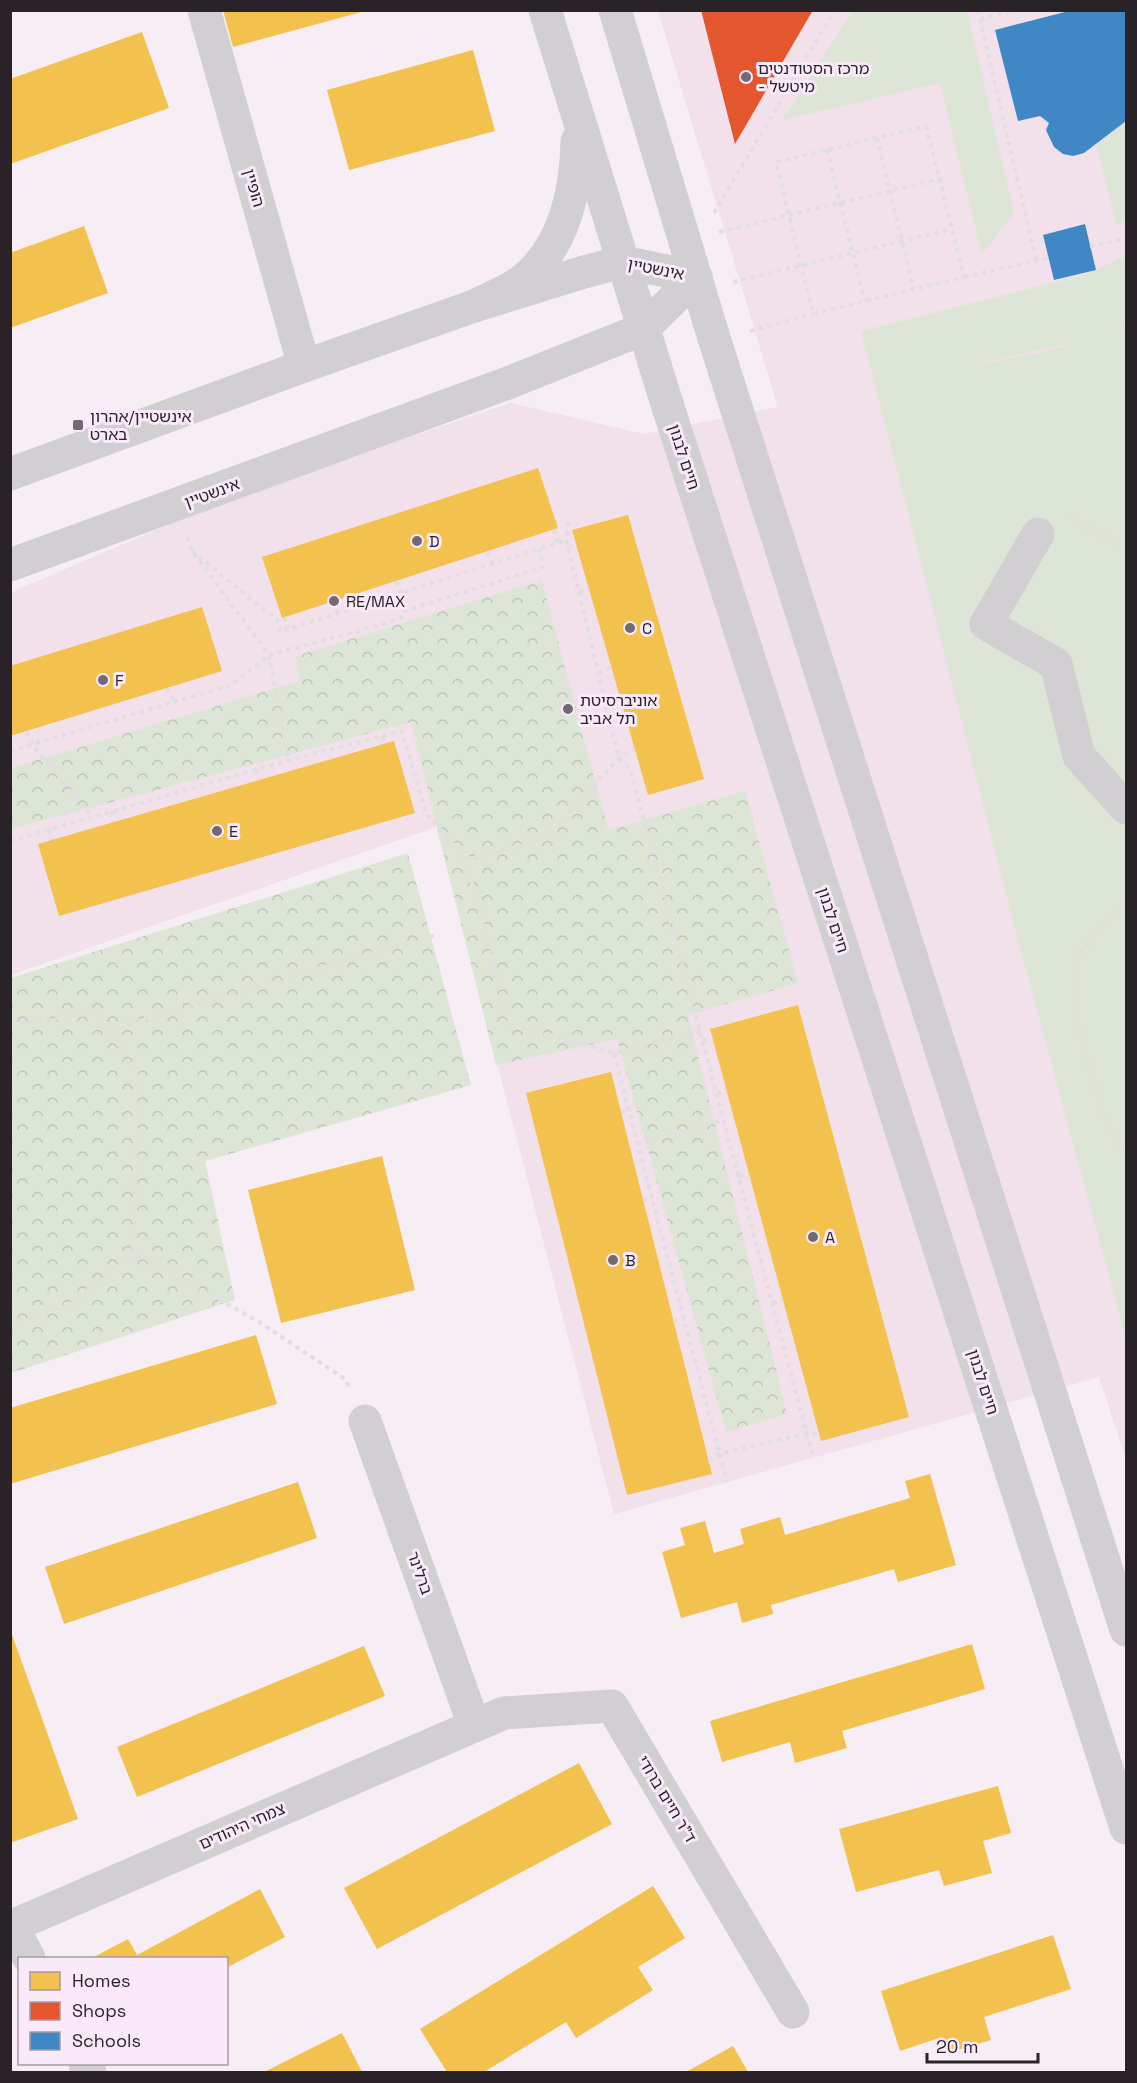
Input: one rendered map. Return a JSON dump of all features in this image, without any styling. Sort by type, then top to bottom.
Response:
[{"type":"main road","name":"הופיין","points":[[204,10],[304,366]]},
{"type":"main road","name":"חיים לבנון","points":[[545,10],[643,329],[1126,1828]]},
{"type":"main road","points":[[615,10],[696,277],[1126,1630]]},
{"type":"main road","points":[[474,306],[523,280],[546,254],[561,230],[574,182],[577,118]]},
{"type":"main road","name":"אינשטיין","points":[[10,474],[474,306],[622,261],[696,277]]},
{"type":"main road","name":"אינשטיין","points":[[10,565],[497,387],[643,329],[696,277]]},
{"type":"main road","points":[[1038,534],[986,624],[1056,664],[1079,756],[1126,808]]},
{"type":"main road","name":"ברלינר","points":[[365,1421],[474,1725]]},
{"type":"main road","name":"ד\"ר חיים ברודי","points":[[474,1725],[504,1713],[612,1706],[793,2012]]},
{"type":"main road","name":"צמחי היהודים","points":[[11,1927],[474,1725]]},
{"type":"main road","points":[[11,1927],[28,1957]]},
{"type":"path","points":[[711,219],[835,10]]},
{"type":"path","points":[[978,10],[1036,260]]},
{"type":"path","points":[[980,19],[1013,10]]},
{"type":"path","points":[[813,314],[776,162],[926,126],[963,277]]},
{"type":"path","points":[[877,138],[914,290]]},
{"type":"path","points":[[827,150],[865,302]]},
{"type":"path","points":[[715,233],[939,178]]},
{"type":"path","points":[[730,283],[951,229]]},
{"type":"path","points":[[1090,247],[1126,238]]},
{"type":"path","points":[[744,332],[1048,258]]},
{"type":"path","points":[[1120,324],[1126,322]]},
{"type":"path","points":[[1038,534],[1055,509],[1126,546]]},
{"type":"path","points":[[569,522],[566,540],[619,758],[630,769],[813,1457]]},
{"type":"path","points":[[554,530],[558,543]]},
{"type":"path","points":[[290,760],[269,655],[192,551],[277,620],[280,632],[566,540]]},
{"type":"path","points":[[568,547],[576,545]]},
{"type":"path","points":[[404,611],[543,567],[540,549]]},
{"type":"path","points":[[488,552],[492,564]]},
{"type":"path","points":[[396,581],[401,593]]},
{"type":"path","points":[[579,592],[589,590]]},
{"type":"path","points":[[334,601],[338,614]]},
{"type":"path","points":[[10,751],[231,685],[269,655],[401,618],[404,611],[401,602]]},
{"type":"path","points":[[284,617],[288,629]]},
{"type":"path","points":[[598,673],[611,667]]},
{"type":"path","points":[[167,688],[174,702]]},
{"type":"path","points":[[10,841],[290,760],[402,731],[426,813],[466,859],[508,1024],[614,1053],[700,1031]]},
{"type":"path","points":[[27,732],[32,744],[92,817]]},
{"type":"path","points":[[383,736],[384,744]]},
{"type":"path","points":[[466,859],[545,840],[619,758],[634,749]]},
{"type":"path","points":[[257,770],[259,780]]},
{"type":"path","points":[[112,812],[114,822]]},
{"type":"path","points":[[50,830],[51,840]]},
{"type":"path","points":[[1126,903],[1074,958],[1075,1017],[1108,1131],[1126,1149]]},
{"type":"path","points":[[111,1033],[137,1021],[436,935]]},
{"type":"path","points":[[10,1023],[98,1013],[141,1080],[132,1252],[69,1306],[10,1322]]},
{"type":"path","points":[[703,1041],[712,1038]]},
{"type":"path","points":[[614,1053],[727,1482]]},
{"type":"path","points":[[717,1094],[726,1089]]},
{"type":"path","points":[[621,1112],[628,1109]]},
{"type":"path","points":[[638,1144],[723,1120]]},
{"type":"path","points":[[739,1177],[749,1173]]},
{"type":"path","points":[[643,1200],[652,1198]]},
{"type":"path","points":[[132,1252],[256,1320],[345,1379],[365,1421]]},
{"type":"path","points":[[772,1302],[783,1300]]},
{"type":"path","points":[[673,1320],[684,1318]]},
{"type":"path","points":[[708,1460],[719,1454],[807,1433],[819,1434]]},
{"type":"shaded area","name":"אוניברסיטת תל אביב","points":[[658,11],[1126,11],[1126,1459],[1099,1377],[614,1514],[436,827],[11,975],[10,593],[244,492],[511,403],[644,434],[778,407]]},
{"type":"green space","points":[[853,11],[967,11],[1014,213],[982,254],[940,83],[782,120]]},
{"type":"green space","points":[[1126,121],[1126,222],[1116,224],[1096,143]]},
{"type":"green space","points":[[1126,256],[1126,1339],[1018,940],[861,331],[1083,275]],"holes":[[[1077,342],[1047,351],[981,364]]]},
{"type":"green space","points":[[542,580],[608,830],[745,791],[798,983],[688,1015],[787,1414],[726,1432],[617,1039],[496,1065],[411,722],[11,829],[11,768],[299,681],[296,656]]},
{"type":"green space","points":[[408,853],[471,1085],[205,1161],[235,1300],[11,1373],[11,978]]},
{"type":"building: Homes","points":[[223,10],[365,10],[365,11],[233,47]]},
{"type":"building: Homes","points":[[142,32],[169,108],[10,164],[10,79]]},
{"type":"building: Homes","points":[[473,50],[495,131],[349,170],[327,90]]},
{"type":"building: Homes","points":[[84,226],[108,293],[10,328],[10,253]]},
{"type":"building: Homes","name":"D","points":[[538,468],[558,528],[282,618],[262,557]]},
{"type":"building: Homes","name":"C","points":[[628,515],[704,779],[648,795],[572,530]]},
{"type":"building: Homes","name":"F","points":[[202,607],[222,671],[10,736],[10,666]]},
{"type":"building: Homes","name":"E","points":[[394,741],[415,813],[59,916],[38,844]]},
{"type":"building: Homes","name":"A","points":[[798,1005],[909,1417],[821,1441],[710,1029]]},
{"type":"building: Homes","name":"B","points":[[611,1072],[712,1474],[627,1495],[526,1093]]},
{"type":"building: Homes","points":[[382,1156],[415,1290],[281,1323],[248,1190]]},
{"type":"building: Homes","points":[[256,1335],[277,1404],[10,1484],[10,1408]]},
{"type":"building: Homes","points":[[930,1474],[956,1565],[898,1582],[894,1569],[771,1605],[773,1614],[742,1623],[737,1602],[681,1618],[662,1552],[685,1545],[680,1528],[705,1521],[714,1553],[744,1544],[740,1529],[780,1517],[785,1535],[910,1498],[905,1481]]},
{"type":"building: Homes","points":[[298,1482],[317,1538],[64,1624],[45,1567]]},
{"type":"building: Homes","points":[[10,1629],[78,1819],[10,1843]]},
{"type":"building: Homes","points":[[972,1644],[985,1689],[842,1731],[847,1748],[795,1763],[790,1742],[722,1762],[710,1721]]},
{"type":"building: Homes","points":[[364,1646],[385,1696],[137,1797],[117,1747]]},
{"type":"building: Homes","points":[[579,1763],[612,1824],[377,1949],[344,1888]]},
{"type":"building: Homes","points":[[998,1786],[1011,1833],[983,1841],[992,1873],[944,1886],[939,1870],[856,1892],[839,1829]]},
{"type":"building: Homes","points":[[653,1886],[685,1938],[638,1967],[653,1990],[576,2038],[566,2022],[484,2072],[447,2072],[420,2029]]},
{"type":"building: Homes","points":[[260,1889],[285,1937],[228,1967],[228,1957],[94,1957],[128,1939],[137,1955]]},
{"type":"building: Homes","points":[[1053,1935],[1071,1989],[984,2017],[991,2040],[948,2053],[942,2037],[900,2051],[881,1991]]},
{"type":"building: Homes","points":[[342,2033],[362,2072],[264,2072]]},
{"type":"building: Homes","points":[[733,2046],[748,2072],[686,2072]]},
{"type":"building: Shops","name":"מרכז הסטודנטים - מיטשל","points":[[701,10],[813,10],[735,144]]},
{"type":"building: Schools","points":[[1073,10],[1126,10],[1126,121],[1084,153],[1073,156],[1063,154],[1054,147],[1046,130],[1049,123],[1040,116],[1018,121],[995,30]]},
{"type":"building: Schools","points":[[1085,224],[1096,270],[1054,280],[1043,235]]},
{"type":"place","name":"מרכז הסטודנטים - מיטשל","points":[[746,77]]},
{"type":"place","name":"אינשטיין/אהרון בארט","points":[[78,425]]},
{"type":"place","name":"D","points":[[417,541]]},
{"type":"place","name":"RE/MAX","points":[[334,601]]},
{"type":"place","name":"C","points":[[630,628]]},
{"type":"place","name":"F","points":[[103,680]]},
{"type":"place","name":"אוניברסיטת תל אביב","points":[[568,709]]},
{"type":"place","name":"E","points":[[217,831]]},
{"type":"place","name":"A","points":[[813,1237]]},
{"type":"place","name":"B","points":[[613,1260]]}]
